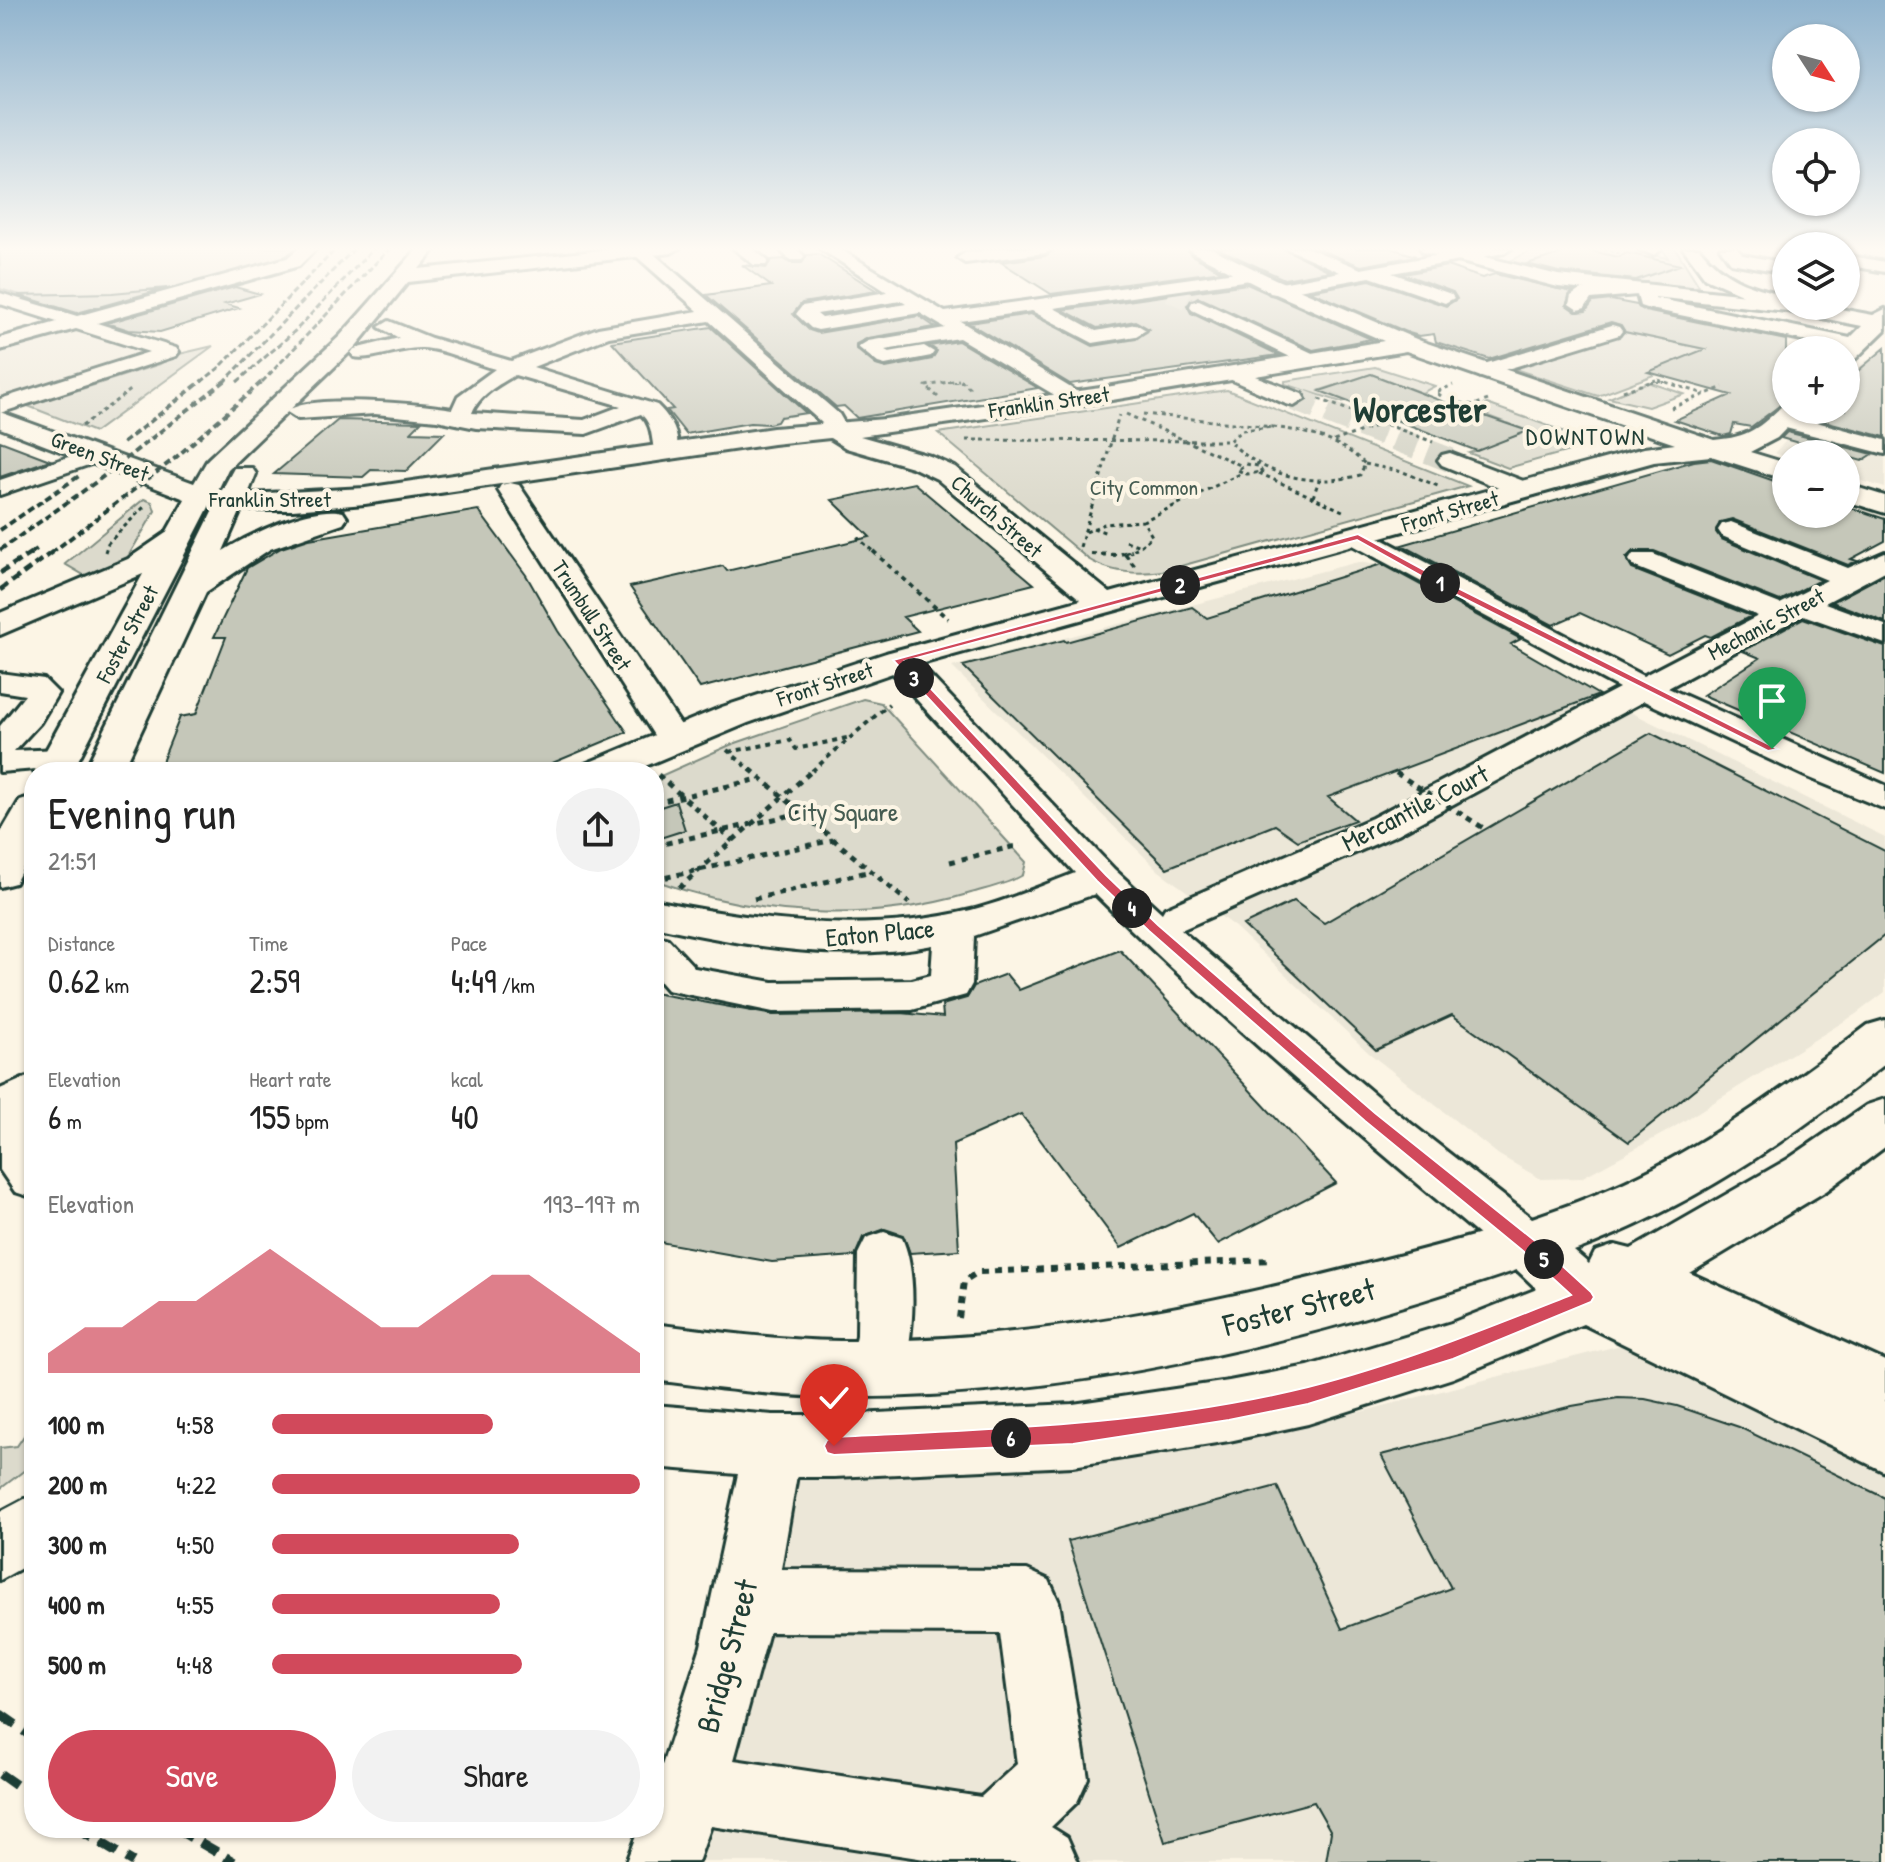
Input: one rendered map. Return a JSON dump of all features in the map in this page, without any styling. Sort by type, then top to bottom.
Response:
[{"type":"main road","name":"Foster Street","points":[[58,762],[199,495],[223,458],[353,335]]},
{"type":"main road","name":"Foster Street","points":[[108,762],[192,588],[240,477],[261,448],[380,335]]},
{"type":"main road","points":[[1384,335],[1481,371],[1772,467]]},
{"type":"main road","name":"Franklin Street","points":[[228,508],[327,500],[773,436],[833,432],[1073,399],[1406,344]]},
{"type":"main road","name":"Green Street","points":[[0,419],[199,495]]},
{"type":"main road","name":"Front Street","points":[[622,762],[735,715],[898,660],[1106,605],[1356,526],[1525,490],[1653,454],[1745,445],[1757,440],[1776,424]]},
{"type":"main road","name":"Franklin Street","points":[[199,495],[205,503],[295,518],[367,511],[721,459],[833,432]]},
{"type":"main road","name":"Church Street","points":[[833,432],[855,443],[917,460],[946,473],[1106,605]]},
{"type":"main road","points":[[1860,497],[1885,505]]},
{"type":"main road","points":[[192,588],[223,563],[263,539],[305,525],[367,511]]},
{"type":"main road","name":"Franklin Street","points":[[0,626],[139,565],[179,537]]},
{"type":"main road","name":"Franklin Street","points":[[0,626],[42,614],[89,609],[109,612],[120,618],[130,630]]},
{"type":"main road","points":[[0,873],[24,827]]},
{"type":"main road","name":"Foster Street","points":[[664,1353],[791,1369],[878,1369],[999,1363],[1097,1352],[1174,1338],[1359,1293],[1528,1245],[1640,1199],[1788,1113],[1885,1038]]},
{"type":"main road","points":[[0,1112],[24,1099]]},
{"type":"main road","points":[[664,1437],[773,1446],[901,1445],[1073,1435],[1229,1411],[1308,1395],[1423,1360],[1610,1287],[1807,1175],[1885,1119]]},
{"type":"main road","points":[[0,1130],[24,1162]]},
{"type":"main road","points":[[1528,1245],[1610,1287],[1885,1441]]},
{"type":"main road","points":[[1610,1287],[1885,1391]]},
{"type":"street","points":[[0,344],[32,335]]},
{"type":"street","points":[[0,406],[169,352],[117,335]]},
{"type":"street","points":[[418,335],[424,342]]},
{"type":"street","points":[[459,418],[466,401],[486,383],[512,368],[598,335]]},
{"type":"street","points":[[735,335],[831,419],[835,426],[833,432]]},
{"type":"street","points":[[924,352],[885,359],[868,347],[941,335]]},
{"type":"street","points":[[970,335],[1073,399]]},
{"type":"street","points":[[1259,335],[1314,361]]},
{"type":"street","points":[[1481,371],[1599,335]]},
{"type":"street","points":[[361,353],[383,346],[424,342],[643,406],[652,411],[665,431],[666,453]]},
{"type":"street","points":[[1234,374],[1304,398]]},
{"type":"street","points":[[298,412],[375,407],[459,418],[586,427],[643,406]]},
{"type":"street","points":[[1815,424],[1885,447]]},
{"type":"street","points":[[1444,452],[1525,490]]},
{"type":"street","points":[[0,488],[95,455]]},
{"type":"street","name":"Trumbull Street","points":[[510,490],[674,740]]},
{"type":"street","points":[[1356,526],[1446,586],[1646,688],[1885,798]]},
{"type":"street","points":[[1731,530],[1850,579]]},
{"type":"street","points":[[1643,560],[1792,610],[1885,635]]},
{"type":"street","name":"Mechanic Street","points":[[1646,688],[1885,560]]},
{"type":"street","points":[[898,660],[1101,878],[1153,928],[1370,1117],[1528,1245]]},
{"type":"street","points":[[0,682],[33,686],[42,693],[28,716],[0,746]]},
{"type":"street","name":"Mercantile Court","points":[[1179,917],[1385,826],[1646,688]]},
{"type":"street","points":[[28,716],[87,709]]},
{"type":"street","points":[[0,762],[24,763]]},
{"type":"street","name":"Eaton Place","points":[[664,903],[722,928],[800,939],[880,939],[955,926],[1101,878]]},
{"type":"street","points":[[664,960],[682,980],[773,997],[912,995],[951,984],[955,926]]},
{"type":"street","points":[[878,1369],[884,1335],[884,1254]]},
{"type":"street","name":"Bridge Street","points":[[662,1862],[690,1788],[725,1677],[754,1557],[773,1446]]},
{"type":"street","points":[[0,1549],[24,1531]]},
{"type":"street","points":[[690,1788],[1018,1848],[1053,1778],[1027,1602],[743,1600]]},
{"type":"path","points":[[947,405],[926,386],[961,380],[982,399]]},
{"type":"path","points":[[1614,394],[1657,380],[1705,394]]},
{"type":"path","points":[[1441,396],[1436,392],[1444,387]]},
{"type":"path","points":[[1665,410],[1723,387]]},
{"type":"path","points":[[1304,398],[1383,423],[1444,452]]},
{"type":"path","points":[[1461,403],[1474,405],[1485,401]]},
{"type":"path","points":[[1120,412],[1273,427],[1334,441],[1365,464],[1403,472],[1447,489]]},
{"type":"path","points":[[1120,412],[1240,465],[1260,466],[1292,476],[1344,481],[1360,475],[1365,464]]},
{"type":"path","points":[[1120,412],[1079,551],[1114,556],[1141,546],[1152,536],[1143,521]]},
{"type":"path","points":[[1334,441],[1395,419]]},
{"type":"path","points":[[962,440],[1229,441],[1242,430],[1273,427]]},
{"type":"path","points":[[1229,441],[1260,466],[1262,470],[1259,473]]},
{"type":"path","points":[[1240,465],[1237,470],[1242,473]]},
{"type":"path","points":[[1084,533],[1092,528],[1129,520],[1143,521],[1242,473],[1259,473],[1313,497],[1356,526]]},
{"type":"path","points":[[1313,497],[1319,480]]},
{"type":"path","points":[[105,557],[108,543],[145,506]]},
{"type":"path","points":[[1092,528],[1107,533]]},
{"type":"path","points":[[857,537],[957,627]]},
{"type":"path","points":[[1126,541],[1141,546]]},
{"type":"path","points":[[664,902],[889,704]]},
{"type":"path","points":[[729,752],[790,740],[796,749],[852,737]]},
{"type":"path","points":[[720,745],[917,910]]},
{"type":"path","points":[[1396,773],[1485,829]]},
{"type":"path","points":[[664,800],[760,779]]},
{"type":"path","points":[[664,781],[733,841]]},
{"type":"path","points":[[664,844],[802,813]]},
{"type":"path","points":[[664,878],[834,840]]},
{"type":"path","points":[[950,862],[1020,845]]},
{"type":"path","points":[[749,900],[871,871]]},
{"type":"path","points":[[959,1318],[964,1281],[978,1272],[1273,1260]]},
{"type":"shaded area","points":[[45,335],[97,335],[156,354],[6,401],[0,399],[0,348]]},
{"type":"shaded area","points":[[1866,360],[1885,364],[1885,488],[1860,480],[1860,440],[1787,440],[1803,424],[1860,424],[1860,366]]},
{"type":"shaded area","points":[[1358,562],[1378,565],[1608,701],[1885,837],[1885,992],[1856,1014],[1666,1132],[1581,1178],[1541,1179],[1499,1155],[1369,1053],[1235,927],[1159,871],[952,667]]},
{"type":"shaded area","points":[[1621,1345],[1885,1470],[1885,1862],[685,1862],[767,1463],[1161,1444],[1360,1412]]},
{"type":"green space","points":[[1615,335],[1638,335],[1719,352],[1650,372],[1656,374],[1598,396],[1512,368]]},
{"type":"green space","points":[[213,346],[95,432],[28,406],[160,364],[171,356]]},
{"type":"green space","points":[[1375,367],[1435,386],[1422,393],[1371,374],[1321,390],[1346,401],[1341,402],[1285,384],[1285,381]]},
{"type":"green space","points":[[1648,382],[1684,394],[1648,407],[1609,398]]},
{"type":"green space","name":"City Common","points":[[1227,390],[1468,486],[1163,571],[1124,572],[1088,559],[938,433]]},
{"type":"green space","points":[[1487,404],[1588,440],[1591,445],[1508,468],[1469,453],[1528,431],[1472,410]]},
{"type":"green space","points":[[144,499],[152,502],[155,511],[126,560],[89,578],[65,564]]},
{"type":"green space","name":"City Square","points":[[863,699],[881,703],[1026,862],[1023,875],[998,886],[932,903],[852,912],[771,909],[664,883],[664,775],[730,745]]},
{"type":"green space","points":[[24,1436],[24,1471],[0,1489],[0,1448],[17,1446]]},
{"type":"building","points":[[659,335],[720,335],[806,413],[780,417],[777,422],[769,424],[750,423],[686,434],[667,410],[673,409],[612,342]]},
{"type":"building","points":[[752,335],[887,335],[856,344],[856,349],[876,365],[886,368],[932,359],[937,351],[930,346],[958,341],[1038,388],[857,418],[844,406],[836,407]]},
{"type":"building","points":[[989,335],[1071,335],[1093,346],[1136,339],[1141,335],[1237,335],[1279,355],[1070,384]]},
{"type":"building","points":[[1280,335],[1362,335],[1371,339],[1313,350]]},
{"type":"building","points":[[1434,335],[1568,335],[1489,359],[1436,342]]},
{"type":"building","points":[[1639,335],[1772,337],[1772,411],[1751,427],[1734,424],[1731,434],[1723,436],[1675,420],[1731,395],[1648,372],[1705,349]]},
{"type":"building","points":[[1885,348],[1885,437],[1835,424],[1860,424],[1860,369]]},
{"type":"building","points":[[1371,374],[1528,431],[1477,451],[1320,391]]},
{"type":"building","points":[[338,420],[421,422],[411,432],[444,433],[406,471],[371,470],[363,477],[274,474]]},
{"type":"building","points":[[1787,432],[1818,440],[1788,440],[1781,438]]},
{"type":"building","points":[[0,441],[50,460],[0,477]]},
{"type":"building","points":[[1860,451],[1873,454],[1862,461]]},
{"type":"building","points":[[1711,459],[1772,480],[1772,528],[1860,528],[1860,511],[1885,519],[1885,541],[1851,559],[1857,561],[1848,565],[1732,519],[1720,522],[1716,532],[1721,539],[1820,580],[1780,601],[1654,551],[1633,551],[1626,558],[1632,569],[1751,616],[1711,637],[1705,635],[1668,654],[1580,613],[1553,625],[1402,545],[1694,461]]},
{"type":"building","points":[[914,483],[1034,584],[903,617],[918,631],[700,688],[630,587],[723,566],[727,571],[870,537],[832,500]]},
{"type":"building","points":[[478,510],[526,575],[558,631],[627,732],[555,762],[162,762],[180,717],[196,714],[226,637],[214,637],[247,568],[281,548],[309,539]]},
{"type":"building","points":[[1382,564],[1521,639],[1511,644],[1599,695],[1328,797],[1355,820],[1298,841],[1275,825],[1167,868],[963,666],[1064,640],[1066,642],[1192,607],[1207,618]]},
{"type":"building","points":[[1885,574],[1885,622],[1832,602]]},
{"type":"building","points":[[1803,618],[1885,647],[1885,773],[1703,695],[1760,658],[1743,651]]},
{"type":"building","points":[[1651,733],[1885,851],[1885,935],[1629,1142],[1452,1015],[1376,1050],[1243,925],[1294,901],[1324,923]]},
{"type":"building","points":[[676,802],[685,830],[664,837],[664,806]]},
{"type":"building","points":[[1120,950],[1336,1183],[1218,1244],[1193,1213],[1121,1248],[1021,1114],[953,1144],[959,1250],[910,1253],[903,1235],[885,1229],[863,1237],[855,1256],[772,1262],[664,1243],[664,995],[773,1015],[901,1013],[943,1017],[942,1005],[967,998],[974,986],[1006,974],[1019,990]]},
{"type":"building","points":[[1618,1398],[1645,1399],[1677,1406],[1739,1427],[1885,1498],[1885,1862],[1326,1862],[1331,1832],[1314,1802],[1165,1842],[1068,1541],[1277,1486],[1342,1629],[1451,1588],[1381,1455],[1572,1406]]},
{"type":"tunnel","points":[[1294,399],[1450,460]]},
{"type":"railway","points":[[201,382],[252,335]]},
{"type":"railway","points":[[226,380],[270,335]]},
{"type":"railway","points":[[237,382],[290,335]]},
{"type":"railway","points":[[263,380],[307,335]]},
{"type":"railway","points":[[123,443],[203,380]]},
{"type":"railway","points":[[0,550],[96,482],[226,380]]},
{"type":"railway","points":[[51,553],[174,459],[263,380]]},
{"type":"railway","points":[[0,530],[79,476]]},
{"type":"railway","points":[[34,551],[40,547]]},
{"type":"railway","points":[[0,573],[34,551]]},
{"type":"railway","points":[[0,590],[54,551]]},
{"type":"railway","points":[[0,1714],[24,1731]]},
{"type":"railway","points":[[0,1774],[24,1791]]},
{"type":"railway","points":[[93,1838],[133,1862]]},
{"type":"railway","points":[[192,1838],[234,1862]]},
{"type":"district","name":"Worcester","points":[[1420,409]]},
{"type":"district","name":"DOWNTOWN","points":[[1586,437]]},
{"type":"route","points":[[834,1446],[1073,1435],[1229,1411],[1308,1395],[1377,1375],[1453,1350],[1585,1297],[1528,1245],[1370,1117],[1153,928],[1101,878],[898,660],[1358,537],[1446,586],[1772,749]]}]
